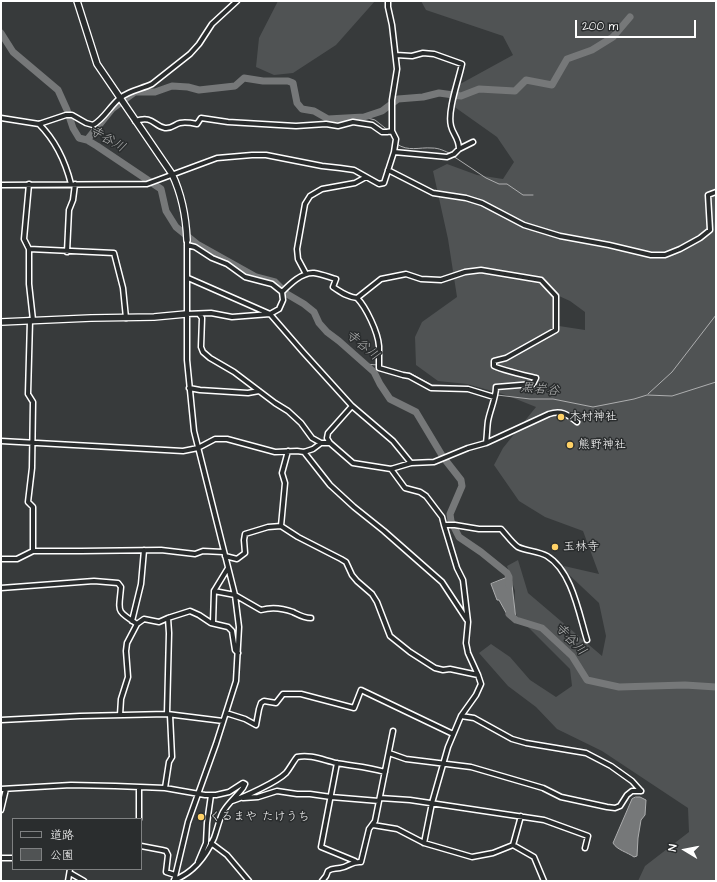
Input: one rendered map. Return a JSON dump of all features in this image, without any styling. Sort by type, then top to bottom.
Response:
[{"type":"street","points":[[77,1],[97,64],[172,174],[182,199],[187,243],[187,360],[194,432],[235,595],[239,627],[236,681],[226,714],[197,793],[188,822],[174,879]]},
{"type":"street","points":[[1,118],[39,124],[66,115],[72,115],[92,125],[99,122],[122,100],[138,88],[152,84],[190,54],[199,44],[212,24],[237,1]]},
{"type":"street","points":[[1,185],[147,184],[217,158],[252,155],[266,155],[322,166],[354,170],[379,184],[384,183],[394,152],[395,141],[392,131],[392,100],[397,69],[388,1]]},
{"type":"street","points":[[396,55],[412,56],[423,53],[434,54],[462,64],[451,112],[451,126],[459,142],[459,149]]},
{"type":"street","points":[[136,121],[144,118],[153,121],[164,128],[173,127],[180,123],[197,124],[201,118],[228,122],[296,126],[326,124],[338,126],[353,122],[372,125],[382,132],[392,131]]},
{"type":"street","points":[[39,124],[50,136],[66,166],[73,184],[73,200],[69,210],[68,252]]},
{"type":"street","points":[[394,152],[436,157],[452,155],[459,149],[473,142]]},
{"type":"street","points":[[388,170],[433,192],[466,198],[482,203],[524,225],[560,236],[609,245],[651,255],[665,255],[680,249],[700,238],[710,230],[708,195],[716,192]]},
{"type":"street","points":[[306,274],[298,259],[297,248],[305,204],[310,196],[322,189],[355,183],[366,177]]},
{"type":"street","points":[[29,184],[24,239],[29,249],[29,284],[32,320],[28,394],[33,402],[32,468],[28,502],[33,507],[33,550]]},
{"type":"street","points":[[1,322],[154,318],[211,312],[232,317],[270,314],[279,309],[283,300],[282,292],[272,284],[245,277],[227,264],[212,258],[187,243]]},
{"type":"street","points":[[29,249],[114,253],[124,288],[126,318]]},
{"type":"street","points":[[357,298],[381,279],[406,274],[421,279],[441,280],[465,272],[481,270],[541,280],[556,296],[556,330],[506,358],[494,361],[494,366],[498,369],[508,370],[536,378],[533,384],[496,387],[488,422],[486,443]]},
{"type":"street","points":[[282,292],[292,282],[306,274],[313,273],[336,279],[333,287],[343,294],[357,298],[362,303],[379,344],[379,365],[409,376],[431,388],[468,389],[495,395]]},
{"type":"street","points":[[188,278],[270,314],[352,406],[393,440],[411,463]]},
{"type":"street","points":[[199,314],[202,318],[201,347],[203,352],[210,358],[234,372],[288,411],[301,423],[312,438],[321,443],[330,443]]},
{"type":"street","points":[[189,388],[248,393],[259,390]]},
{"type":"street","points":[[352,406],[328,433],[327,438],[330,443],[353,463],[391,469],[411,463],[434,462],[444,459],[468,448],[486,443],[557,411],[569,416],[577,422]]},
{"type":"street","points":[[1,441],[183,451],[198,448],[215,438],[227,439],[275,452],[304,452],[313,449],[321,443]]},
{"type":"street","points":[[281,526],[285,483],[282,473],[288,451]]},
{"type":"street","points":[[304,452],[330,485],[442,582],[468,622]]},
{"type":"street","points":[[391,469],[405,488],[420,492],[426,496],[440,514],[457,568],[463,580],[468,622],[466,643],[468,653],[481,684],[461,716],[448,747],[432,803],[424,844]]},
{"type":"street","points":[[444,525],[479,529],[501,529],[518,547],[539,552],[548,556],[558,564],[568,580],[587,640]]},
{"type":"street","points":[[1,559],[17,558],[33,550],[161,550],[195,554],[203,551],[224,554],[237,559],[245,553],[245,534],[268,527],[281,526],[298,537],[346,562],[352,575],[372,594],[377,602],[390,636],[410,652],[435,668],[443,670],[450,669],[478,675]]},
{"type":"street","points":[[132,620],[141,584],[144,550]]},
{"type":"street","points":[[213,623],[214,591],[228,568]]},
{"type":"street","points":[[1,588],[94,581],[118,583],[121,587],[120,612],[137,624]]},
{"type":"street","points":[[214,591],[235,595],[261,610],[271,608],[290,611],[306,618],[311,618]]},
{"type":"street","points":[[120,715],[121,699],[128,677],[126,651],[127,644],[137,624],[144,619],[159,622],[180,613],[190,611],[213,623],[223,625],[231,629],[235,650],[238,653]]},
{"type":"street","points":[[166,788],[169,762],[172,757],[168,715],[170,634],[168,618]]},
{"type":"street","points":[[226,714],[245,719],[256,724],[261,704],[264,701],[276,703],[283,694],[294,693],[354,708],[361,690],[453,734]]},
{"type":"street","points":[[1,720],[120,715],[168,715],[223,721]]},
{"type":"street","points":[[389,753],[406,759],[444,763],[480,770],[543,788],[561,797],[606,807],[615,808],[620,806],[627,795],[632,792],[641,791],[632,781],[611,766],[586,754],[512,739],[474,718],[461,716]]},
{"type":"street","points":[[322,881],[331,869],[342,868],[355,862],[361,862],[370,829],[375,821],[393,731]]},
{"type":"street","points":[[242,798],[275,782],[286,773],[297,757],[312,756],[337,763],[371,768],[385,772]]},
{"type":"street","points":[[337,763],[321,847],[355,862]]},
{"type":"street","points":[[1,789],[71,785],[166,788],[211,795],[229,792],[243,783],[245,784],[223,812],[207,850],[197,864],[192,870],[181,877],[174,879]]},
{"type":"street","points":[[139,787],[139,818]]},
{"type":"street","points":[[1,810],[6,789]]},
{"type":"street","points":[[232,801],[242,798],[258,797],[277,790],[297,794],[331,797],[432,803],[492,814],[521,816],[544,820],[588,836],[585,848]]},
{"type":"street","points":[[197,864],[206,843],[211,795]]},
{"type":"street","points":[[513,845],[521,816]]},
{"type":"street","points":[[373,825],[397,829],[424,844],[472,857],[493,853],[513,845]]},
{"type":"street","points":[[210,844],[227,855],[248,881]]},
{"type":"street","points":[[513,845],[534,857],[544,881]]},
{"type":"street","points":[[142,846],[166,851],[168,855],[166,872],[174,879]]},
{"type":"street","points":[[1,858],[12,858]]},
{"type":"street","points":[[68,881],[70,871],[84,881]]},
{"type":"green space","points":[[278,1],[375,1],[336,45],[293,73],[274,75],[256,67],[259,38]]},
{"type":"green space","points":[[421,1],[716,1],[716,881],[638,881],[645,866],[689,832],[688,808],[602,751],[557,729],[536,707],[508,686],[479,653],[491,644],[510,657],[530,680],[556,697],[572,686],[570,669],[517,616],[514,608],[515,591],[507,566],[518,560],[528,593],[602,656],[606,636],[599,603],[565,571],[564,566],[599,574],[583,531],[545,517],[519,501],[494,465],[503,448],[536,407],[506,395],[467,384],[438,381],[416,365],[415,337],[422,322],[457,297],[448,239],[433,171],[447,164],[477,175],[503,179],[514,162],[497,137],[449,103],[451,89],[513,55],[503,36],[426,10]],"holes":[[[559,296],[570,301],[585,312],[585,330],[559,326]]]},
{"type":"shaded area","points":[[511,576],[516,620],[509,618],[499,600],[497,600],[491,584]]},
{"type":"shaded area","points":[[636,797],[646,800],[645,815],[641,820],[638,838],[637,856],[634,857],[613,843],[632,799]]},
{"type":"waterway","points":[[87,140],[112,109],[135,92],[155,92],[172,86],[188,87],[199,90],[235,86],[244,78],[263,81],[288,81],[293,83],[297,103],[302,109],[314,111],[328,119],[364,117],[382,111],[398,99],[423,97],[439,93],[461,96],[479,89],[515,91],[526,80],[552,85],[567,59],[592,50],[613,37],[630,17]]},
{"type":"waterway","name":"寺谷川","points":[[1,33],[13,52],[58,90],[73,128],[79,138],[87,140],[97,146],[161,189],[166,211],[176,227],[197,244],[256,277],[275,282],[287,294],[304,304],[314,312],[319,323],[327,332],[374,372],[390,399],[416,412],[443,457],[461,480],[462,486],[450,514],[451,521],[459,537],[507,573],[509,577],[509,585]]},
{"type":"waterway","points":[[364,117],[375,120],[389,131]]},
{"type":"waterway","points":[[391,134],[394,140]]},
{"type":"waterway","points":[[397,144],[409,149],[437,149],[451,154]]},
{"type":"waterway","points":[[453,156],[486,178],[499,184],[507,184],[523,195],[533,195]]},
{"type":"waterway","points":[[648,394],[672,372],[716,315]]},
{"type":"waterway","name":"黒岩谷","points":[[364,364],[378,365]]},
{"type":"waterway","name":"黒岩谷","points":[[381,366],[403,373],[410,373],[432,385],[468,387],[494,394]]},
{"type":"waterway","name":"黒岩谷","points":[[497,395],[530,399],[553,399],[593,407],[647,395],[672,396],[716,382]]},
{"type":"waterway","name":"寺谷川","points":[[509,614],[516,620],[542,628],[572,656],[587,680],[619,687],[685,685],[716,687]]},
{"type":"place","name":"木村神社","points":[[561,417]]},
{"type":"place","name":"熊野神社","points":[[570,445]]},
{"type":"place","name":"玉林寺","points":[[555,547]]},
{"type":"place","name":"くるまや たけうち","points":[[201,817]]}]
